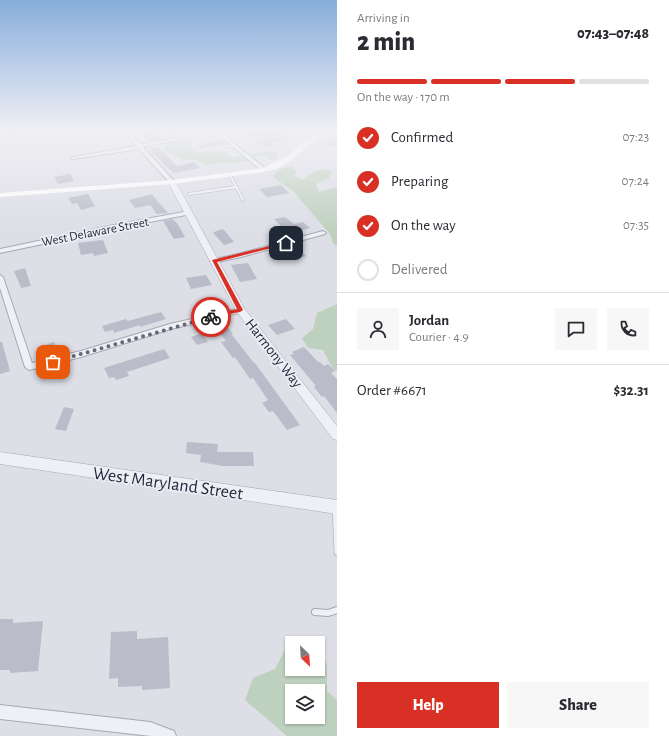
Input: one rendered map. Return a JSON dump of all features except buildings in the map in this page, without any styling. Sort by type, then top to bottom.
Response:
[{"type":"main road","points":[[0,194],[172,182],[264,170],[284,163]]},
{"type":"street","name":"Harmony Way","points":[[155,163],[172,182],[240,310],[337,435]]},
{"type":"street","points":[[256,163],[264,170]]},
{"type":"street","name":"West Delaware Street","points":[[0,251],[189,213]]},
{"type":"street","points":[[214,261],[239,256],[324,233]]},
{"type":"street","points":[[0,277],[30,367],[80,354],[177,325],[240,310]]},
{"type":"street","name":"West Maryland Street","points":[[0,458],[336,507]]},
{"type":"street","points":[[0,712],[150,729],[169,736]]},
{"type":"lane","points":[[230,175],[243,200]]},
{"type":"lane","points":[[189,194],[236,187]]},
{"type":"lane","points":[[336,507],[337,553]]},
{"type":"lane","points":[[315,612],[328,613],[337,610]]},
{"type":"green space","points":[[203,163],[216,163],[206,165]]},
{"type":"green space","points":[[292,167],[297,172],[293,176],[303,180],[316,171],[324,170],[332,172],[329,178],[316,184],[319,192],[337,187],[337,246],[333,243],[330,234],[294,192],[273,177],[273,175],[283,168]]},
{"type":"green space","points":[[337,304],[337,370],[334,371],[323,350],[308,348],[302,338],[313,329],[317,313]]},
{"type":"green space","points":[[285,650],[285,676],[325,676],[325,661],[327,665],[327,691],[337,700],[337,736],[287,736],[245,700],[253,678],[275,669]]},
{"type":"way so far","points":[[53,362],[170,327],[211,317]]},
{"type":"route","points":[[211,317],[240,310],[214,261],[239,256],[286,243]]}]
